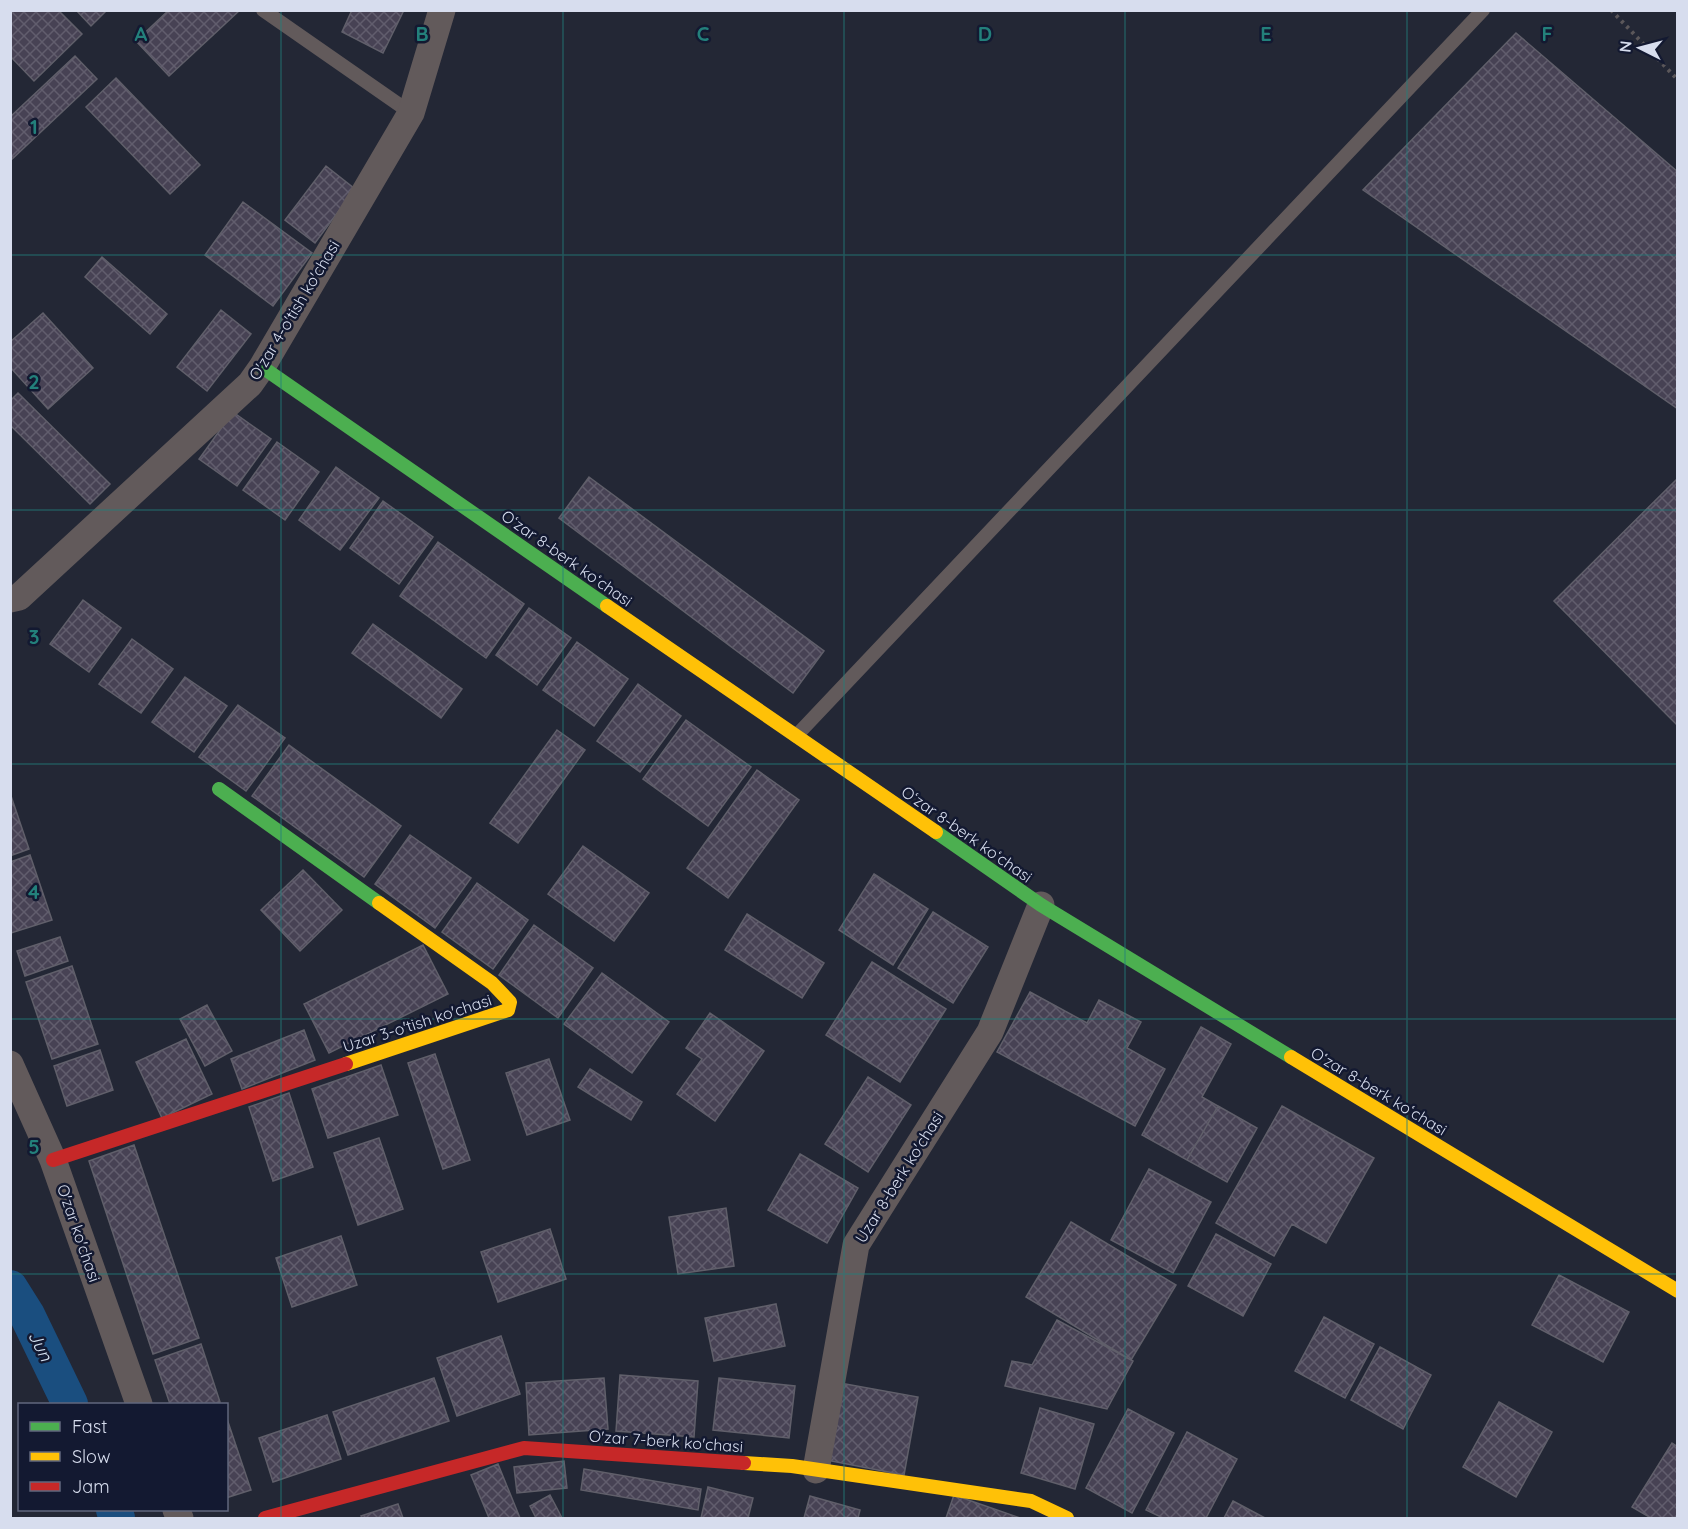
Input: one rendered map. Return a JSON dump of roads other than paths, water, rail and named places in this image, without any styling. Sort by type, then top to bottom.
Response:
[{"type":"street","name":"O'zar 4-o'tish ko'chasi","points":[[10,599],[19,597],[250,384],[262,368],[411,113],[442,10]]},
{"type":"street","name":"Oʻzar 8-berk koʻchasi","points":[[262,368],[1041,905],[1677,1292]]},
{"type":"street","name":"Uzar 3-o'tish ko'chasi","points":[[53,1160],[508,1010],[510,1002],[492,984],[219,789]]},
{"type":"street","name":"Uzar 8-berk ko'chasi","points":[[816,1470],[856,1245],[990,1032],[1041,905]]},
{"type":"street","name":"O'zar ko'chasi","points":[[10,1064],[17,1093],[53,1160],[139,1403]]},
{"type":"street","name":"O'zar 7-berk ko'chasi","points":[[265,1518],[524,1448],[792,1466],[1031,1501],[1067,1518]]},
{"type":"lane","points":[[263,10],[411,113]]},
{"type":"lane","points":[[796,736],[1483,10]]},
{"type":"waterway","name":"Jun","points":[[10,1288],[27,1315],[70,1403]]},
{"type":"waterway","name":"Jun","points":[[114,1511],[117,1518]]}]
